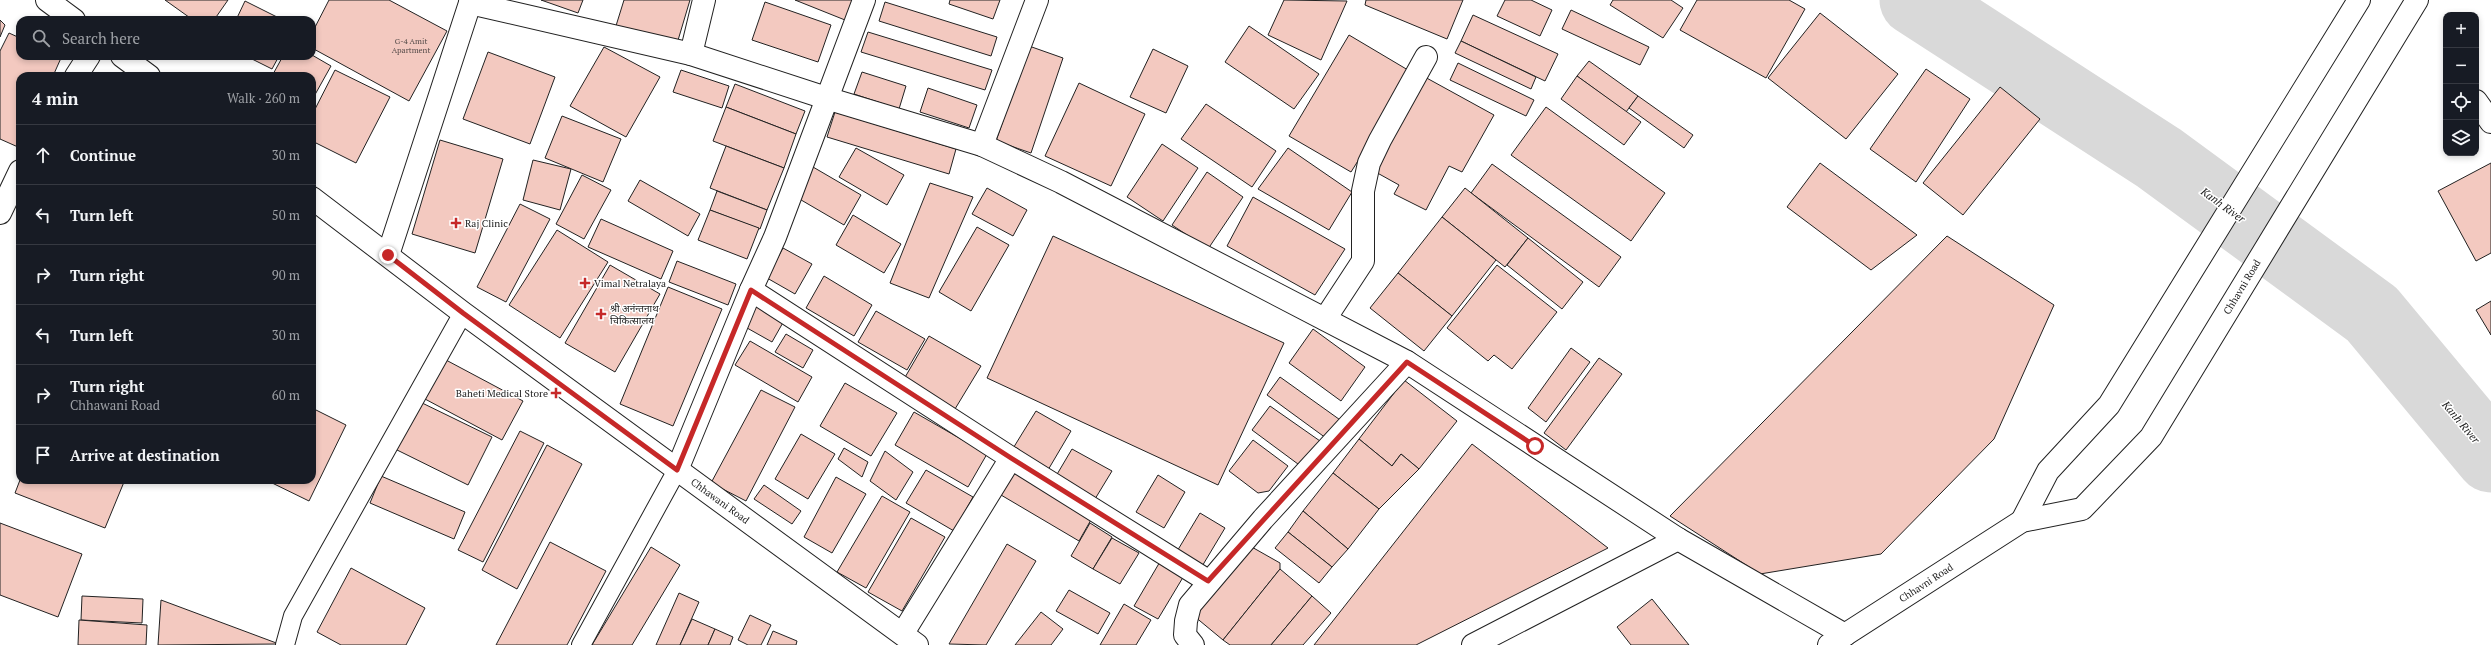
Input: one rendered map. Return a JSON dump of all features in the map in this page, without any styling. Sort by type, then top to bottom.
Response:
[{"type":"street","points":[[47,0],[69,16]]},
{"type":"street","points":[[691,54],[704,0]]},
{"type":"street","points":[[677,470],[751,290],[776,237],[826,98],[864,0]]},
{"type":"street","points":[[982,145],[1037,0]]},
{"type":"street","name":"Chhavni Road","points":[[2022,521],[2048,471],[2109,405],[2315,74],[2359,0]]},
{"type":"street","name":"Chhavni Road","points":[[1837,640],[2022,521],[2082,509],[2151,437],[2417,0]]},
{"type":"street","points":[[388,255],[471,1],[691,54],[826,98],[982,145],[1061,182],[1407,362],[1678,539],[1837,640]]},
{"type":"street","points":[[1325,319],[1363,261],[1363,191],[1369,163],[1380,140],[1426,57]]},
{"type":"street","points":[[79,72],[86,60]]},
{"type":"street","points":[[127,60],[144,72]]},
{"type":"street","points":[[2479,105],[2491,122]]},
{"type":"street","points":[[0,213],[16,179]]},
{"type":"street","name":"Chhawani Road","points":[[316,201],[463,313],[910,639]]},
{"type":"street","points":[[751,290],[1011,458],[1208,581]]},
{"type":"street","points":[[1193,645],[1185,635],[1186,621],[1190,605],[1208,581],[1407,362]]},
{"type":"street","points":[[910,639],[1011,458]]},
{"type":"street","points":[[1473,645],[1678,539]]},
{"type":"lane","points":[[285,645],[293,616],[463,313]]},
{"type":"lane","points":[[581,645],[677,470]]},
{"type":"building","points":[[165,0],[228,0],[217,16],[187,16]]},
{"type":"building","points":[[329,0],[389,0],[447,31],[409,101],[316,50],[316,25]]},
{"type":"building","points":[[541,0],[583,0],[578,13]]},
{"type":"building","points":[[624,0],[690,0],[676,47],[615,29]]},
{"type":"building","points":[[795,0],[858,0],[850,22]]},
{"type":"building","points":[[950,0],[1000,0],[993,19],[949,4]]},
{"type":"building","points":[[1284,0],[1347,1],[1321,60],[1268,35]]},
{"type":"building","points":[[1366,0],[1463,0],[1447,39],[1365,5]]},
{"type":"building","points":[[1505,0],[1531,0],[1552,10],[1540,36],[1497,16]]},
{"type":"building","points":[[1613,0],[1671,0],[1683,8],[1663,38],[1610,5]]},
{"type":"building","points":[[1697,0],[1789,0],[1805,9],[1766,78],[1680,30]]},
{"type":"building","points":[[245,1],[275,16],[238,16]]},
{"type":"building","points":[[765,2],[831,25],[818,62],[752,40]]},
{"type":"building","points":[[885,2],[997,37],[991,56],[879,21]]},
{"type":"building","points":[[1571,10],[1649,47],[1640,65],[1562,29]]},
{"type":"building","points":[[1820,13],[1898,74],[1846,139],[1768,78]]},
{"type":"building","points":[[1473,15],[1558,54],[1545,81],[1461,41]]},
{"type":"building","points":[[0,20],[5,25],[0,37]]},
{"type":"building","points":[[1249,26],[1319,74],[1294,109],[1225,62]]},
{"type":"building","points":[[868,32],[992,70],[985,90],[861,52]]},
{"type":"building","points":[[9,33],[16,36],[16,60],[60,60],[55,72],[16,72],[16,146],[0,139],[0,51]]},
{"type":"building","points":[[1349,35],[1413,73],[1351,172],[1289,136]]},
{"type":"building","points":[[1461,41],[1536,77],[1531,89],[1455,53]]},
{"type":"building","points":[[1029,46],[1063,58],[1031,153],[996,141]]},
{"type":"building","points":[[604,47],[660,77],[626,137],[570,106]]},
{"type":"building","points":[[1153,49],[1188,66],[1166,113],[1130,97]]},
{"type":"building","points":[[488,52],[555,77],[530,144],[463,119]]},
{"type":"building","points":[[316,57],[331,66],[316,93],[316,72],[274,72],[281,60],[316,60]]},
{"type":"building","points":[[254,60],[277,60],[272,69]]},
{"type":"building","points":[[1589,61],[1638,96],[1626,112],[1577,76]]},
{"type":"building","points":[[1458,63],[1534,100],[1526,116],[1450,80]]},
{"type":"building","points":[[1926,69],[1970,99],[1916,182],[1870,149]]},
{"type":"building","points":[[335,70],[390,97],[356,163],[316,143],[316,107]]},
{"type":"building","points":[[681,70],[729,86],[722,108],[673,92]]},
{"type":"building","points":[[862,72],[906,86],[899,109],[854,94]]},
{"type":"building","points":[[1423,76],[1494,115],[1462,172],[1449,166],[1426,210],[1394,194],[1399,185],[1372,170]]},
{"type":"building","points":[[1577,76],[1641,122],[1624,145],[1561,99]]},
{"type":"building","points":[[1079,83],[1145,114],[1111,186],[1045,156]]},
{"type":"building","points":[[735,84],[805,111],[796,134],[726,107]]},
{"type":"building","points":[[2000,87],[2040,119],[1963,215],[1923,183]]},
{"type":"building","points":[[928,88],[977,105],[969,128],[920,112]]},
{"type":"building","points":[[1638,96],[1693,135],[1684,148],[1629,108]]},
{"type":"building","points":[[1206,104],[1276,151],[1252,187],[1181,139]]},
{"type":"building","points":[[726,107],[796,134],[784,168],[713,141]]},
{"type":"building","points":[[1546,107],[1665,193],[1631,241],[1511,155]]},
{"type":"building","points":[[835,112],[956,149],[949,174],[827,137]]},
{"type":"building","points":[[562,116],[621,139],[603,182],[545,158]]},
{"type":"building","points":[[440,140],[503,159],[475,253],[412,234]]},
{"type":"building","points":[[1162,144],[1198,168],[1163,221],[1127,197]]},
{"type":"building","points":[[726,146],[784,168],[767,210],[710,188]]},
{"type":"building","points":[[856,148],[904,175],[887,205],[839,177]]},
{"type":"building","points":[[1288,148],[1352,192],[1329,230],[1258,189]]},
{"type":"building","points":[[533,160],[571,169],[560,210],[523,200]]},
{"type":"building","points":[[1820,163],[1917,235],[1871,270],[1787,207]]},
{"type":"building","points":[[2491,163],[2491,253],[2476,261],[2438,191]]},
{"type":"building","points":[[1492,164],[1621,257],[1599,287],[1471,193]]},
{"type":"building","points":[[813,167],[861,195],[844,225],[796,197]]},
{"type":"building","points":[[1207,172],[1243,197],[1208,249],[1172,225]]},
{"type":"building","points":[[582,175],[611,190],[584,239],[556,224]]},
{"type":"building","points":[[640,180],[700,214],[688,236],[628,201]]},
{"type":"building","points":[[930,183],[973,197],[929,298],[890,283]]},
{"type":"building","points":[[987,188],[1027,210],[1013,236],[972,214]]},
{"type":"building","points":[[1465,188],[1528,238],[1505,267],[1442,217]]},
{"type":"building","points":[[717,191],[767,210],[760,229],[710,210]]},
{"type":"building","points":[[1253,197],[1345,249],[1315,295],[1227,246]]},
{"type":"building","points":[[520,204],[550,219],[506,302],[477,287]]},
{"type":"building","points":[[710,210],[759,228],[747,259],[698,240]]},
{"type":"building","points":[[853,215],[901,244],[884,273],[836,245]]},
{"type":"building","points":[[1442,217],[1496,260],[1452,316],[1398,273]]},
{"type":"building","points":[[601,219],[673,251],[661,279],[588,247]]},
{"type":"building","points":[[977,227],[1009,245],[971,311],[939,292]]},
{"type":"building","points":[[557,230],[608,262],[560,338],[509,305]]},
{"type":"building","points":[[1053,236],[1284,343],[1218,485],[987,378]]},
{"type":"building","points":[[1947,236],[2054,305],[1994,439],[1881,554],[1760,574],[1670,516]]},
{"type":"building","points":[[1528,238],[1583,282],[1562,309],[1507,265]]},
{"type":"building","points":[[783,248],[812,264],[795,294],[767,278]]},
{"type":"building","points":[[677,261],[736,284],[728,305],[669,282]]},
{"type":"building","points":[[610,265],[660,294],[615,372],[565,343]]},
{"type":"building","points":[[1497,265],[1557,312],[1512,369],[1494,355],[1488,361],[1447,328]]},
{"type":"building","points":[[1398,273],[1452,316],[1424,351],[1370,308]]},
{"type":"building","points":[[824,276],[872,305],[854,336],[806,308]]},
{"type":"building","points":[[668,287],[722,309],[673,426],[620,404]]},
{"type":"building","points":[[754,301],[785,319],[772,342],[740,324]]},
{"type":"building","points":[[2491,301],[2491,335],[2476,310]]},
{"type":"building","points":[[876,311],[925,339],[907,370],[858,342]]},
{"type":"building","points":[[1313,329],[1365,367],[1341,401],[1289,363]]},
{"type":"building","points":[[786,334],[813,350],[803,368],[775,352]]},
{"type":"building","points":[[929,336],[981,366],[955,409],[904,379]]},
{"type":"building","points":[[750,341],[812,377],[798,402],[735,365]]},
{"type":"building","points":[[1571,348],[1590,362],[1546,422],[1528,408]]},
{"type":"building","points":[[1599,358],[1622,374],[1566,450],[1544,433]]},
{"type":"building","points":[[446,360],[523,401],[502,440],[425,399]]},
{"type":"building","points":[[1280,377],[1343,422],[1330,441],[1267,395]]},
{"type":"building","points":[[1404,380],[1457,421],[1419,469],[1401,454],[1392,466],[1359,439]]},
{"type":"building","points":[[845,383],[897,413],[871,456],[820,426]]},
{"type":"building","points":[[761,390],[795,407],[746,501],[711,483]]},
{"type":"building","points":[[416,400],[492,437],[468,485],[393,448]]},
{"type":"building","points":[[1270,406],[1320,441],[1302,467],[1252,430]]},
{"type":"building","points":[[316,410],[346,425],[309,501],[274,484],[316,484]]},
{"type":"building","points":[[1036,411],[1071,431],[1048,470],[1012,450]]},
{"type":"building","points":[[914,412],[987,454],[968,487],[895,445]]},
{"type":"building","points":[[520,431],[544,443],[483,562],[458,550]]},
{"type":"building","points":[[801,434],[835,454],[808,499],[775,479]]},
{"type":"building","points":[[1359,439],[1392,466],[1401,454],[1419,469],[1379,509],[1333,473]]},
{"type":"building","points":[[1253,440],[1288,466],[1269,491],[1258,493],[1229,471]]},
{"type":"building","points":[[1472,444],[1608,548],[1416,645],[1314,645]]},
{"type":"building","points":[[547,445],[582,464],[517,589],[482,570]]},
{"type":"building","points":[[844,448],[868,462],[862,477],[838,459]]},
{"type":"building","points":[[1072,449],[1112,471],[1095,499],[1056,476]]},
{"type":"building","points":[[885,451],[913,472],[896,500],[870,481]]},
{"type":"building","points":[[926,470],[973,497],[954,531],[906,503]]},
{"type":"building","points":[[1014,473],[1092,518],[1079,541],[1001,495]]},
{"type":"building","points":[[1333,473],[1379,509],[1348,549],[1303,511]]},
{"type":"building","points":[[1158,475],[1185,492],[1164,528],[1136,512]]},
{"type":"building","points":[[381,476],[465,512],[454,539],[370,503]]},
{"type":"building","points":[[836,477],[866,494],[832,553],[804,537]]},
{"type":"building","points":[[18,484],[123,484],[105,528],[15,493]]},
{"type":"building","points":[[764,485],[801,511],[792,524],[754,499]]},
{"type":"building","points":[[882,496],[910,512],[866,588],[837,572]]},
{"type":"building","points":[[1303,511],[1348,549],[1332,567],[1288,532]]},
{"type":"building","points":[[1200,513],[1225,528],[1201,568],[1176,553]]},
{"type":"building","points":[[911,518],[945,537],[902,611],[868,592]]},
{"type":"building","points":[[0,523],[82,554],[58,617],[0,595]]},
{"type":"building","points":[[1090,523],[1112,537],[1093,569],[1071,556]]},
{"type":"building","points":[[1288,532],[1332,567],[1319,583],[1275,548]]},
{"type":"building","points":[[1112,538],[1139,553],[1120,584],[1093,569]]},
{"type":"building","points":[[550,542],[606,571],[567,645],[496,645]]},
{"type":"building","points":[[1007,544],[1036,561],[986,645],[949,644]]},
{"type":"building","points":[[1250,546],[1280,563],[1280,569],[1223,640],[1194,616]]},
{"type":"building","points":[[651,547],[680,565],[632,645],[592,645]]},
{"type":"building","points":[[1161,560],[1185,574],[1158,619],[1134,606]]},
{"type":"building","points":[[351,568],[425,608],[406,645],[341,645],[317,632]]},
{"type":"building","points":[[1280,569],[1312,596],[1271,645],[1230,645],[1223,640]]},
{"type":"building","points":[[1069,590],[1110,613],[1098,634],[1056,611]]},
{"type":"building","points":[[679,593],[699,602],[680,645],[656,645]]},
{"type":"building","points":[[82,596],[143,599],[142,623],[81,620]]},
{"type":"building","points":[[1312,596],[1331,613],[1303,645],[1271,645]]},
{"type":"building","points":[[1652,599],[1689,645],[1631,645],[1617,627]]},
{"type":"building","points":[[161,600],[279,644],[158,645]]},
{"type":"building","points":[[1124,604],[1151,620],[1136,645],[1100,645]]},
{"type":"building","points":[[1041,612],[1063,629],[1051,645],[1015,645]]},
{"type":"building","points":[[750,615],[771,625],[761,645],[748,645],[738,640]]},
{"type":"building","points":[[692,619],[715,629],[708,645],[680,645]]},
{"type":"building","points":[[79,620],[147,625],[146,645],[78,645]]},
{"type":"building","points":[[715,629],[733,637],[730,645],[708,645]]},
{"type":"building","points":[[773,631],[797,641],[796,645],[767,645]]},
{"type":"waterway","name":"Kanh River","points":[[1915,0],[2159,158],[2372,314],[2491,457]]},
{"type":"place","name":"Raj Clinic","points":[[456,223]]},
{"type":"place","name":"Vimal Netralaya","points":[[585,283]]},
{"type":"place","name":"श्री अनंन्तनाथ चिकित्सालय","points":[[601,314]]},
{"type":"place","name":"Baheti Medical Store","points":[[556,393]]},
{"type":"route","points":[[388,255],[463,313],[677,470],[751,290],[1011,458],[1208,581],[1407,362],[1535,446]]}]
